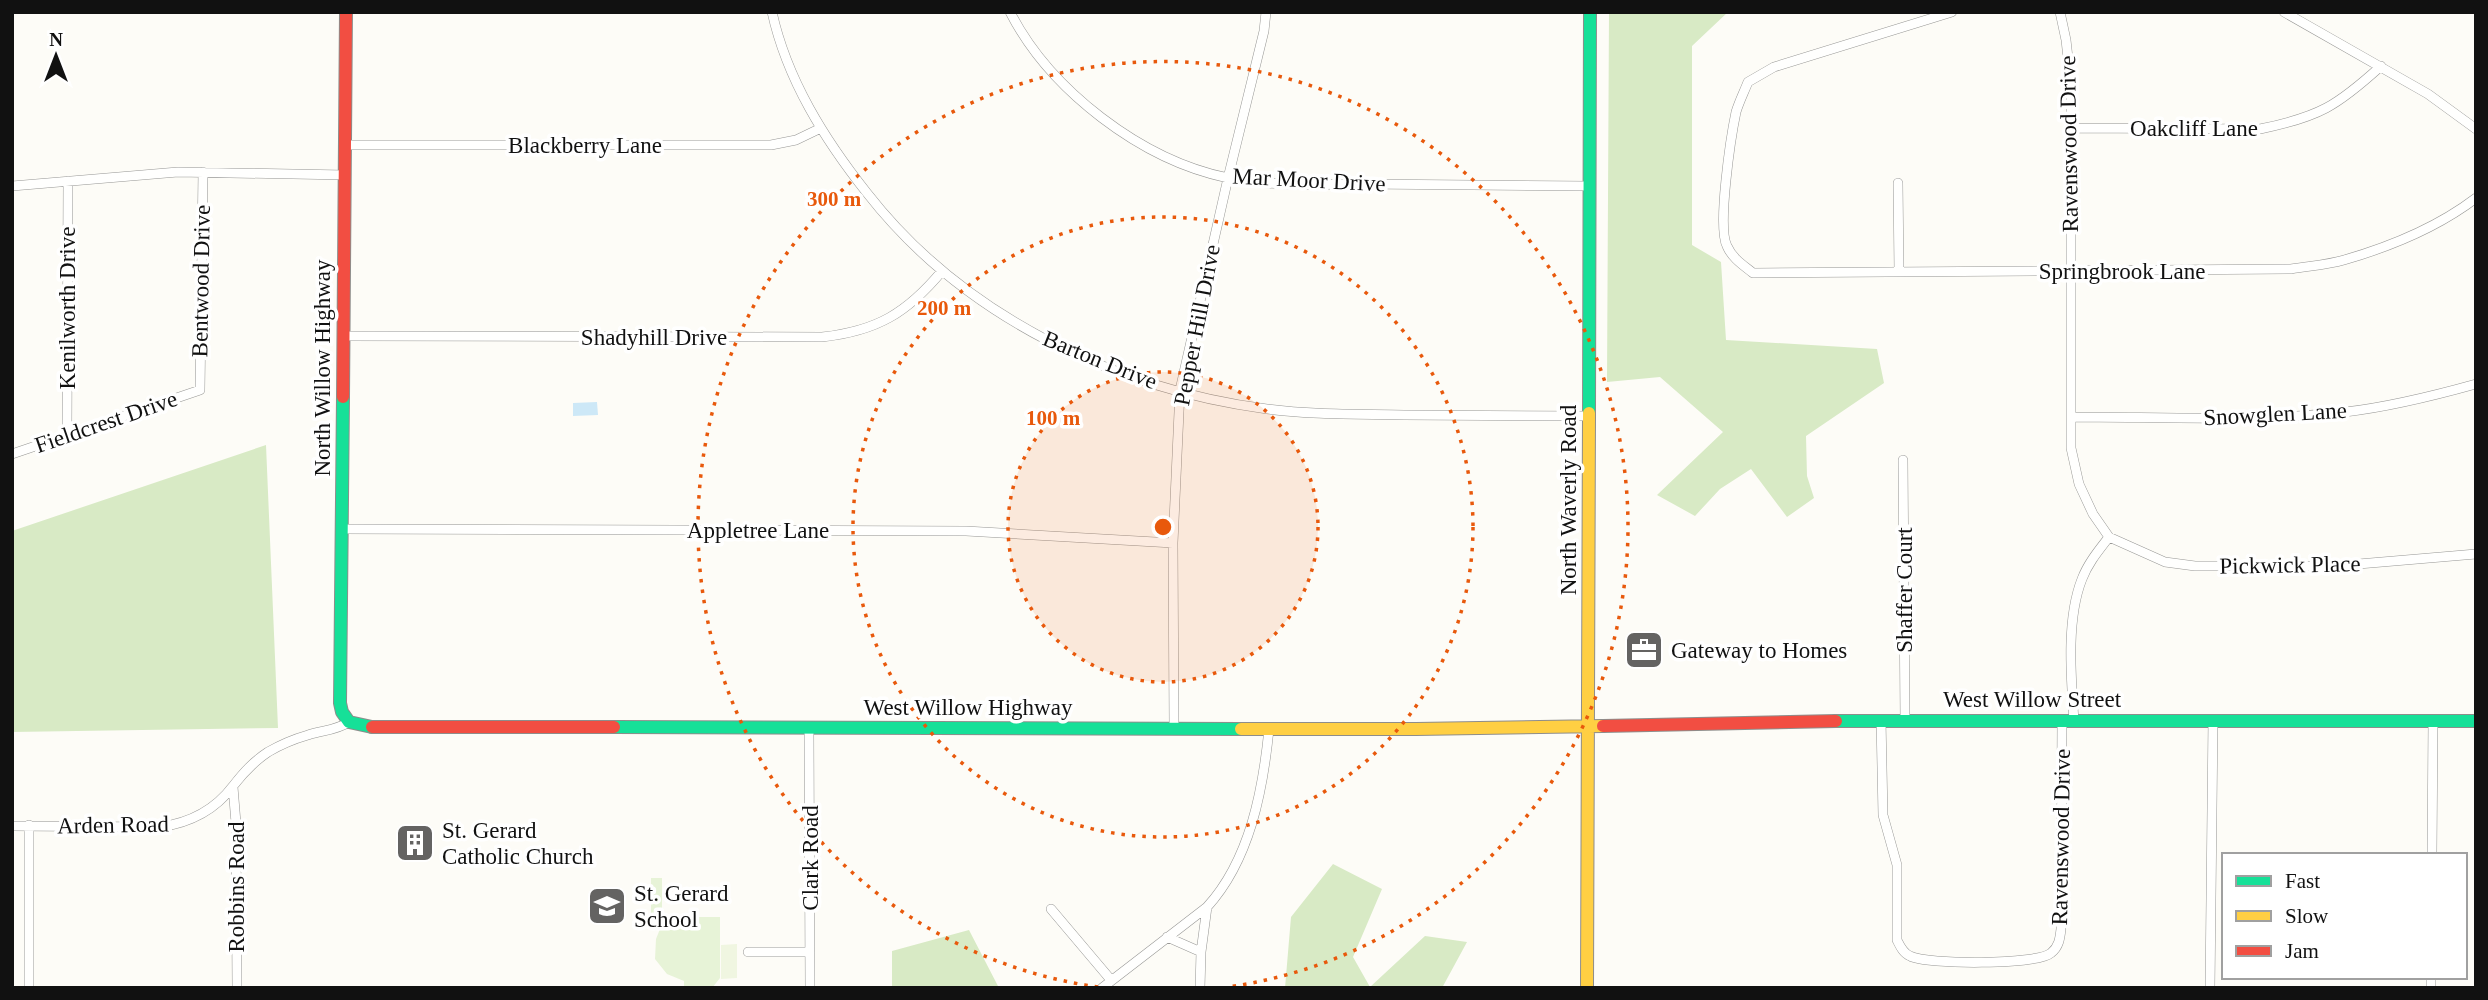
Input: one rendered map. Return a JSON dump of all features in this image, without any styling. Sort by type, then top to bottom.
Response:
[{"type":"street","name":"North Willow Highway","points":[[346,12],[340,703],[349,722]]},
{"type":"street","name":"Barton Drive","points":[[772,12],[792,75],[821,128],[876,205],[942,271],[1007,319],[1073,354],[1137,378],[1217,400],[1302,412],[1590,416]]},
{"type":"street","name":"Mar Moor Drive","points":[[1010,12],[1028,43],[1044,63],[1090,110],[1138,141],[1171,158],[1228,178],[1288,183],[1588,186]]},
{"type":"street","name":"Pepper Hill Drive","points":[[1174,728],[1173,543],[1180,390],[1264,31],[1266,12]]},
{"type":"street","name":"North Waverly Road","points":[[1587,988],[1590,12]]},
{"type":"street","name":"Springbrook Lane","points":[[1952,12],[1774,67],[1748,82],[1737,109],[1732,134],[1723,225],[1726,245],[1736,259],[1753,273],[2291,269],[2342,261],[2423,230],[2476,198]]},
{"type":"street","name":"Ravenswood Drive","points":[[1881,720],[1883,815],[1897,865],[1897,940],[1907,956],[1933,961],[2027,961],[2043,958],[2053,952],[2059,944],[2061,929],[2072,624],[2082,577],[2109,537],[2093,514],[2079,484],[2071,448],[2071,85],[2060,12]]},
{"type":"street","points":[[2284,12],[2428,94],[2476,129]]},
{"type":"street","name":"Oakcliff Lane","points":[[2072,128],[2260,129],[2299,121],[2321,112],[2345,98],[2381,66]]},
{"type":"street","name":"Blackberry Lane","points":[[345,145],[771,145],[785,144],[821,128]]},
{"type":"street","points":[[12,186],[203,172],[345,175]]},
{"type":"street","name":"Bentwood Drive","points":[[200,390],[203,172]]},
{"type":"street","name":"Kenilworth Drive","points":[[66,435],[68,181]]},
{"type":"street","points":[[1898,183],[1899,271]]},
{"type":"street","name":"Shadyhill Drive","points":[[344,336],[834,336],[867,329],[888,320],[916,299],[942,271]]},
{"type":"street","name":"Snowglen Lane","points":[[2071,417],[2290,417],[2360,409],[2426,397],[2476,384]]},
{"type":"street","name":"Fieldcrest Drive","points":[[12,454],[200,390]]},
{"type":"street","name":"Shaffer Court","points":[[1903,460],[1905,720]]},
{"type":"street","name":"Appletree Lane","points":[[342,529],[966,531],[1173,543]]},
{"type":"street","name":"Pickwick Place","points":[[2109,537],[2165,562],[2195,566],[2335,566],[2476,554]]},
{"type":"street","name":"West Willow Street","points":[[1588,725],[1881,720],[2476,721]]},
{"type":"street","points":[[2210,988],[2213,720]]},
{"type":"street","points":[[2432,853],[2433,720]]},
{"type":"street","name":"West Willow Highway","points":[[349,722],[368,727],[809,729],[1483,729],[1588,725]]},
{"type":"street","name":"Arden Road","points":[[12,826],[160,827],[180,824],[199,816],[214,805],[254,762],[282,744],[309,734],[338,729],[349,722]]},
{"type":"street","name":"Clark Road","points":[[809,729],[810,988]]},
{"type":"street","points":[[1102,988],[1207,907],[1221,891],[1253,822],[1263,782],[1269,729]]},
{"type":"street","name":"Robbins Road","points":[[233,787],[236,823],[237,988]]},
{"type":"street","points":[[29,825],[29,988]]},
{"type":"street","points":[[2211,876],[2222,876]]},
{"type":"street","points":[[1200,988],[1201,952],[1207,907]]},
{"type":"street","points":[[1051,909],[1111,980]]},
{"type":"street","points":[[1167,937],[1201,952]]},
{"type":"street","points":[[748,952],[810,953]]},
{"type":"green space","points":[[1609,12],[1728,12],[1692,46],[1692,245],[1721,262],[1726,340],[1877,349],[1884,383],[1806,436],[1807,476],[1814,498],[1787,517],[1751,469],[1720,489],[1695,516],[1657,495],[1723,432],[1660,377],[1607,382]]},
{"type":"green space","points":[[266,445],[278,728],[12,732],[12,531]]},
{"type":"green space","points":[[1333,864],[1382,889],[1353,957],[1370,987],[1425,936],[1467,942],[1442,988],[1285,988],[1291,917]]},
{"type":"green space","points":[[651,878],[662,878],[662,916],[651,916]]},
{"type":"green space","points":[[683,917],[720,917],[720,978],[712,988],[684,988],[684,981],[667,974],[655,959],[656,939],[662,924]]},
{"type":"green space","points":[[969,930],[999,988],[892,988],[892,951]]},
{"type":"green space","points":[[737,944],[737,978],[721,979],[721,945]]},
{"type":"water","points":[[597,402],[598,415],[573,416],[573,403]]},
{"type":"traffic: fast","points":[[1589,413],[1590,12]]},
{"type":"traffic: fast","points":[[343,397],[340,703],[349,722],[372,727]]},
{"type":"traffic: fast","points":[[1836,721],[2476,721]]},
{"type":"traffic: fast","points":[[614,727],[1241,729]]},
{"type":"traffic: slow","points":[[1587,988],[1589,413]]},
{"type":"traffic: slow","points":[[1241,729],[1603,726]]},
{"type":"traffic: jam","points":[[343,397],[346,12]]},
{"type":"traffic: jam","points":[[1603,726],[1836,721]]},
{"type":"traffic: jam","points":[[372,727],[614,727]]},
{"type":"place","name":"Gateway to Homes","points":[[1644,650]]},
{"type":"place","name":"St. Gerard Catholic Church","points":[[415,843]]},
{"type":"place","name":"St. Gerard School","points":[[607,906]]}]
